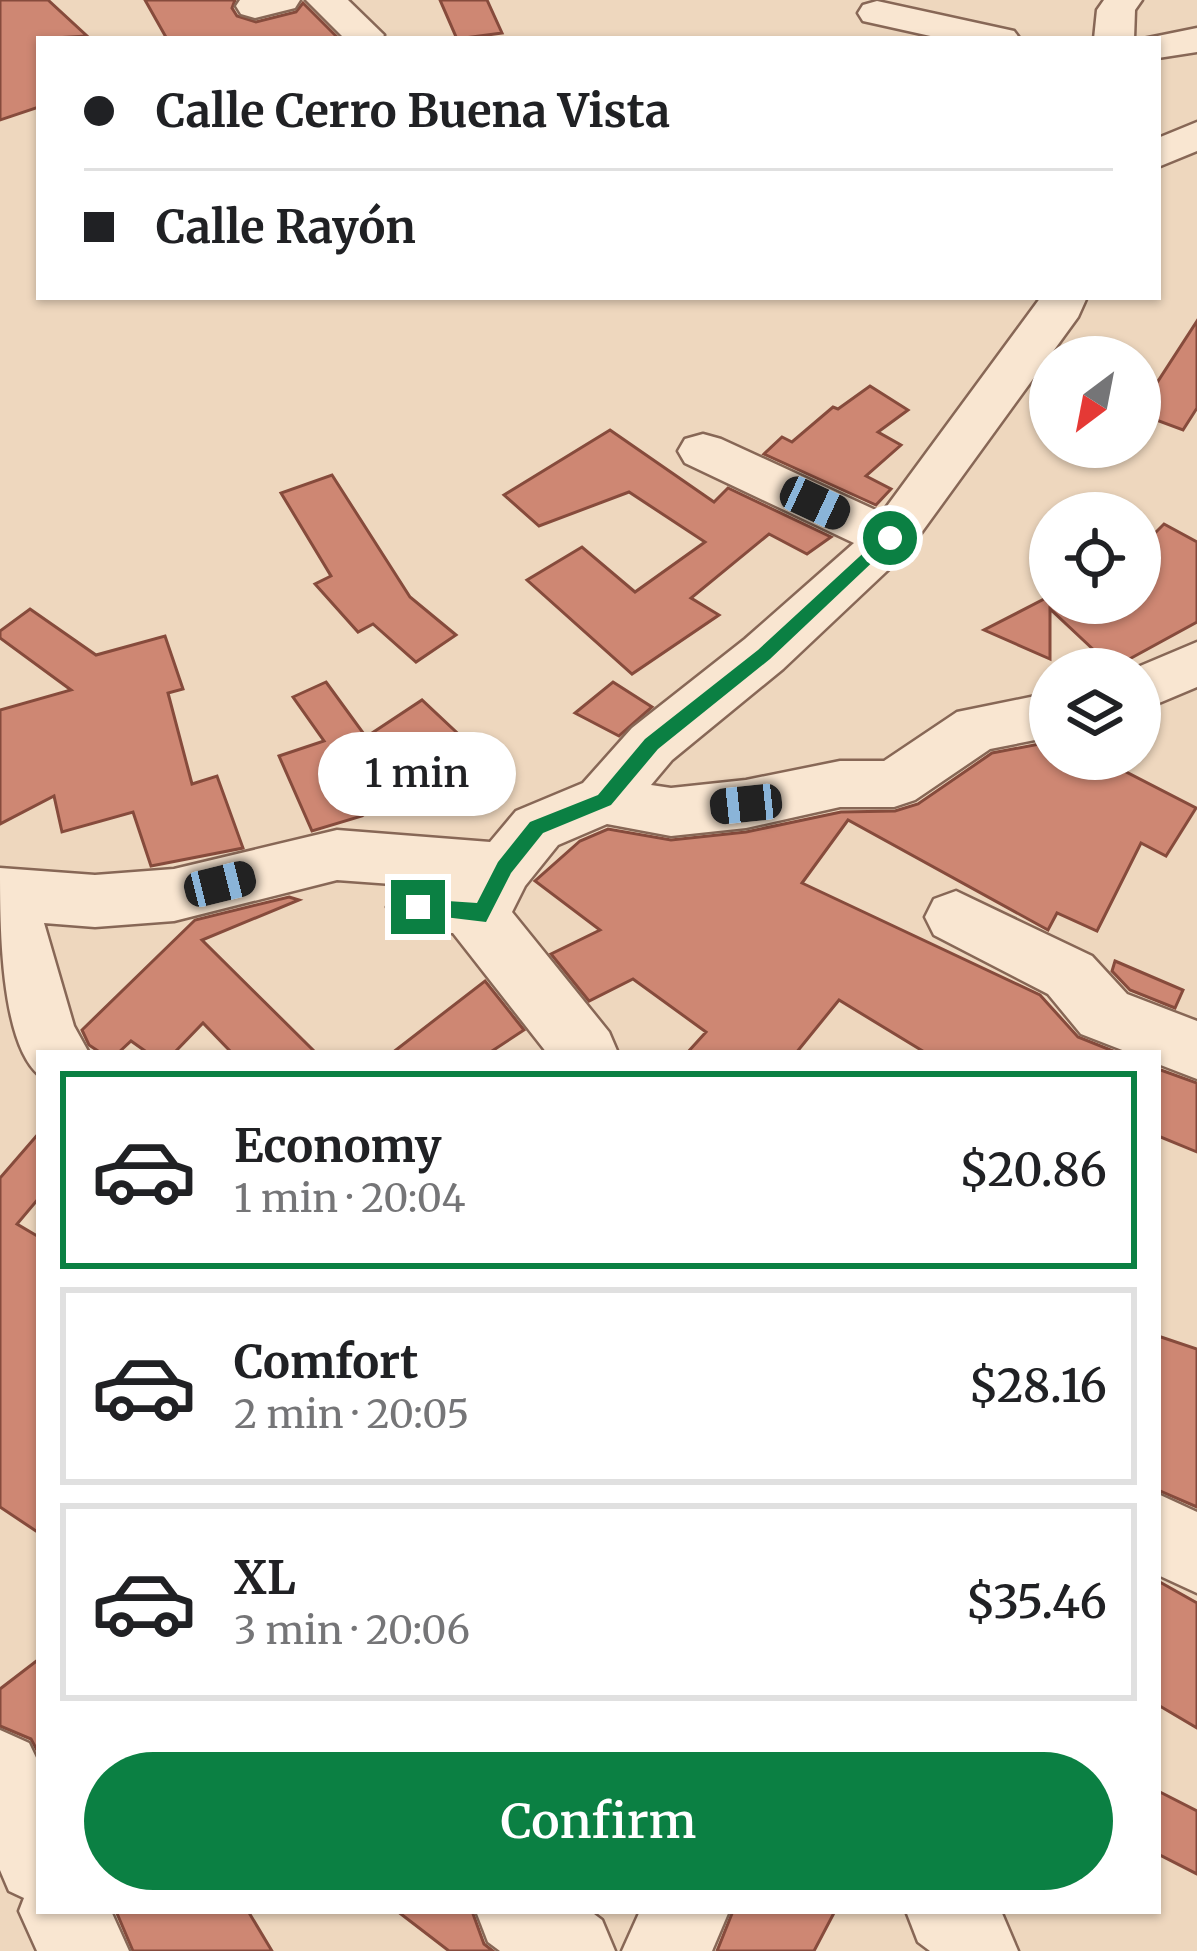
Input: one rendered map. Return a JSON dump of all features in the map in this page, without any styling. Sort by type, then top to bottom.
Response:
[{"type":"street","points":[[325,0],[364,35]]},
{"type":"street","points":[[1114,36],[1116,10],[1123,0]]},
{"type":"street","points":[[876,17],[922,19],[988,36]]},
{"type":"street","points":[[1161,46],[1197,40]]},
{"type":"street","points":[[1161,119],[1197,116]]},
{"type":"street","points":[[1161,153],[1197,135]]},
{"type":"street","points":[[418,907],[470,908],[492,892],[537,828],[604,800],[652,744],[764,654],[890,538],[1063,300]]},
{"type":"street","points":[[703,451],[890,538]]},
{"type":"street","points":[[1161,680],[1197,663]]},
{"type":"street","points":[[604,800],[671,812],[746,804],[840,784],[894,784],[977,728],[1029,720]]},
{"type":"street","points":[[55,1050],[46,1041],[3,894],[95,901],[174,895],[338,855],[492,892]]},
{"type":"street","points":[[492,892],[552,1016],[583,1050]]},
{"type":"street","points":[[956,917],[1070,975],[1103,1014],[1197,1050]]},
{"type":"street","points":[[1161,1535],[1197,1554]]},
{"type":"street","points":[[0,1772],[36,1854]]},
{"type":"street","points":[[64,1914],[85,1951]]},
{"type":"street","points":[[523,1914],[571,1951]]},
{"type":"street","points":[[666,1951],[684,1914]]},
{"type":"street","points":[[953,1914],[961,1920],[974,1951]]},
{"type":"building","points":[[0,0],[48,0],[87,36],[36,36],[36,108],[0,120]]},
{"type":"building","points":[[145,0],[235,0],[232,8],[237,16],[256,22],[296,12],[303,3],[336,36],[165,36]]},
{"type":"building","points":[[440,0],[487,0],[502,33],[456,36]]},
{"type":"building","points":[[1197,321],[1197,408],[1183,430],[1161,422],[1161,377]]},
{"type":"building","points":[[870,386],[908,410],[878,432],[901,445],[866,476],[891,489],[876,505],[764,454],[782,437],[792,442],[833,407],[838,409]]},
{"type":"building","points":[[610,430],[714,502],[728,488],[831,537],[807,554],[769,534],[691,598],[719,615],[632,674],[527,580],[582,547],[635,592],[705,542],[629,492],[539,526],[504,495]]},
{"type":"building","points":[[332,475],[410,597],[456,635],[416,662],[373,624],[358,632],[315,584],[331,576],[281,493]]},
{"type":"building","points":[[1164,524],[1197,542],[1197,622],[1150,648],[1092,648],[1066,624],[1161,624]]},
{"type":"building","points":[[1029,607],[1029,624],[1050,624],[1050,648],[1029,650],[984,630]]},
{"type":"building","points":[[30,609],[96,655],[165,636],[183,689],[168,693],[192,784],[217,776],[243,848],[151,866],[133,812],[62,832],[54,796],[0,824],[0,710],[71,690],[0,638],[0,631]]},
{"type":"building","points":[[326,682],[366,737],[422,700],[469,744],[362,816],[312,831],[279,756],[324,741],[293,697]]},
{"type":"building","points":[[613,682],[652,707],[619,736],[575,713]]},
{"type":"building","points":[[1029,746],[1029,780],[1142,780],[1196,808],[1166,856],[1141,843],[1097,931],[1057,913],[1048,930],[848,820],[802,883],[1040,995],[1078,1037],[1110,1050],[921,1050],[839,1000],[798,1050],[690,1050],[706,1032],[633,979],[589,1001],[551,954],[600,930],[535,881],[580,841],[608,829],[671,840],[746,832],[841,812],[895,811],[918,804],[992,753]]},
{"type":"building","points":[[289,897],[299,900],[202,940],[313,1050],[229,1050],[203,1023],[177,1050],[144,1050],[131,1041],[121,1050],[96,1050],[89,1045],[82,1030],[195,920]]},
{"type":"building","points":[[1115,961],[1183,990],[1175,1008],[1130,990],[1112,971]]},
{"type":"building","points":[[485,981],[524,1030],[494,1050],[396,1050]]},
{"type":"building","points":[[1161,1070],[1197,1083],[1197,1152],[1161,1137]]},
{"type":"building","points":[[36,1136],[36,1202],[17,1224],[36,1235],[36,1531],[0,1507],[0,1178]]},
{"type":"building","points":[[1161,1337],[1197,1349],[1197,1507],[1161,1491]]},
{"type":"building","points":[[1161,1583],[1197,1603],[1197,1728],[1161,1707]]},
{"type":"building","points":[[36,1661],[36,1748],[31,1739],[0,1726],[0,1689]]},
{"type":"building","points":[[1161,1793],[1197,1811],[1197,1874],[1161,1856]]},
{"type":"building","points":[[117,1914],[250,1914],[272,1951],[133,1951]]},
{"type":"building","points":[[401,1914],[473,1914],[484,1944],[493,1951],[449,1951]]},
{"type":"building","points":[[732,1914],[833,1914],[814,1951],[717,1951]]},
{"type":"route","points":[[418,907],[470,908],[479,916],[504,868],[537,828],[604,800],[652,744],[764,654],[890,538]]}]
